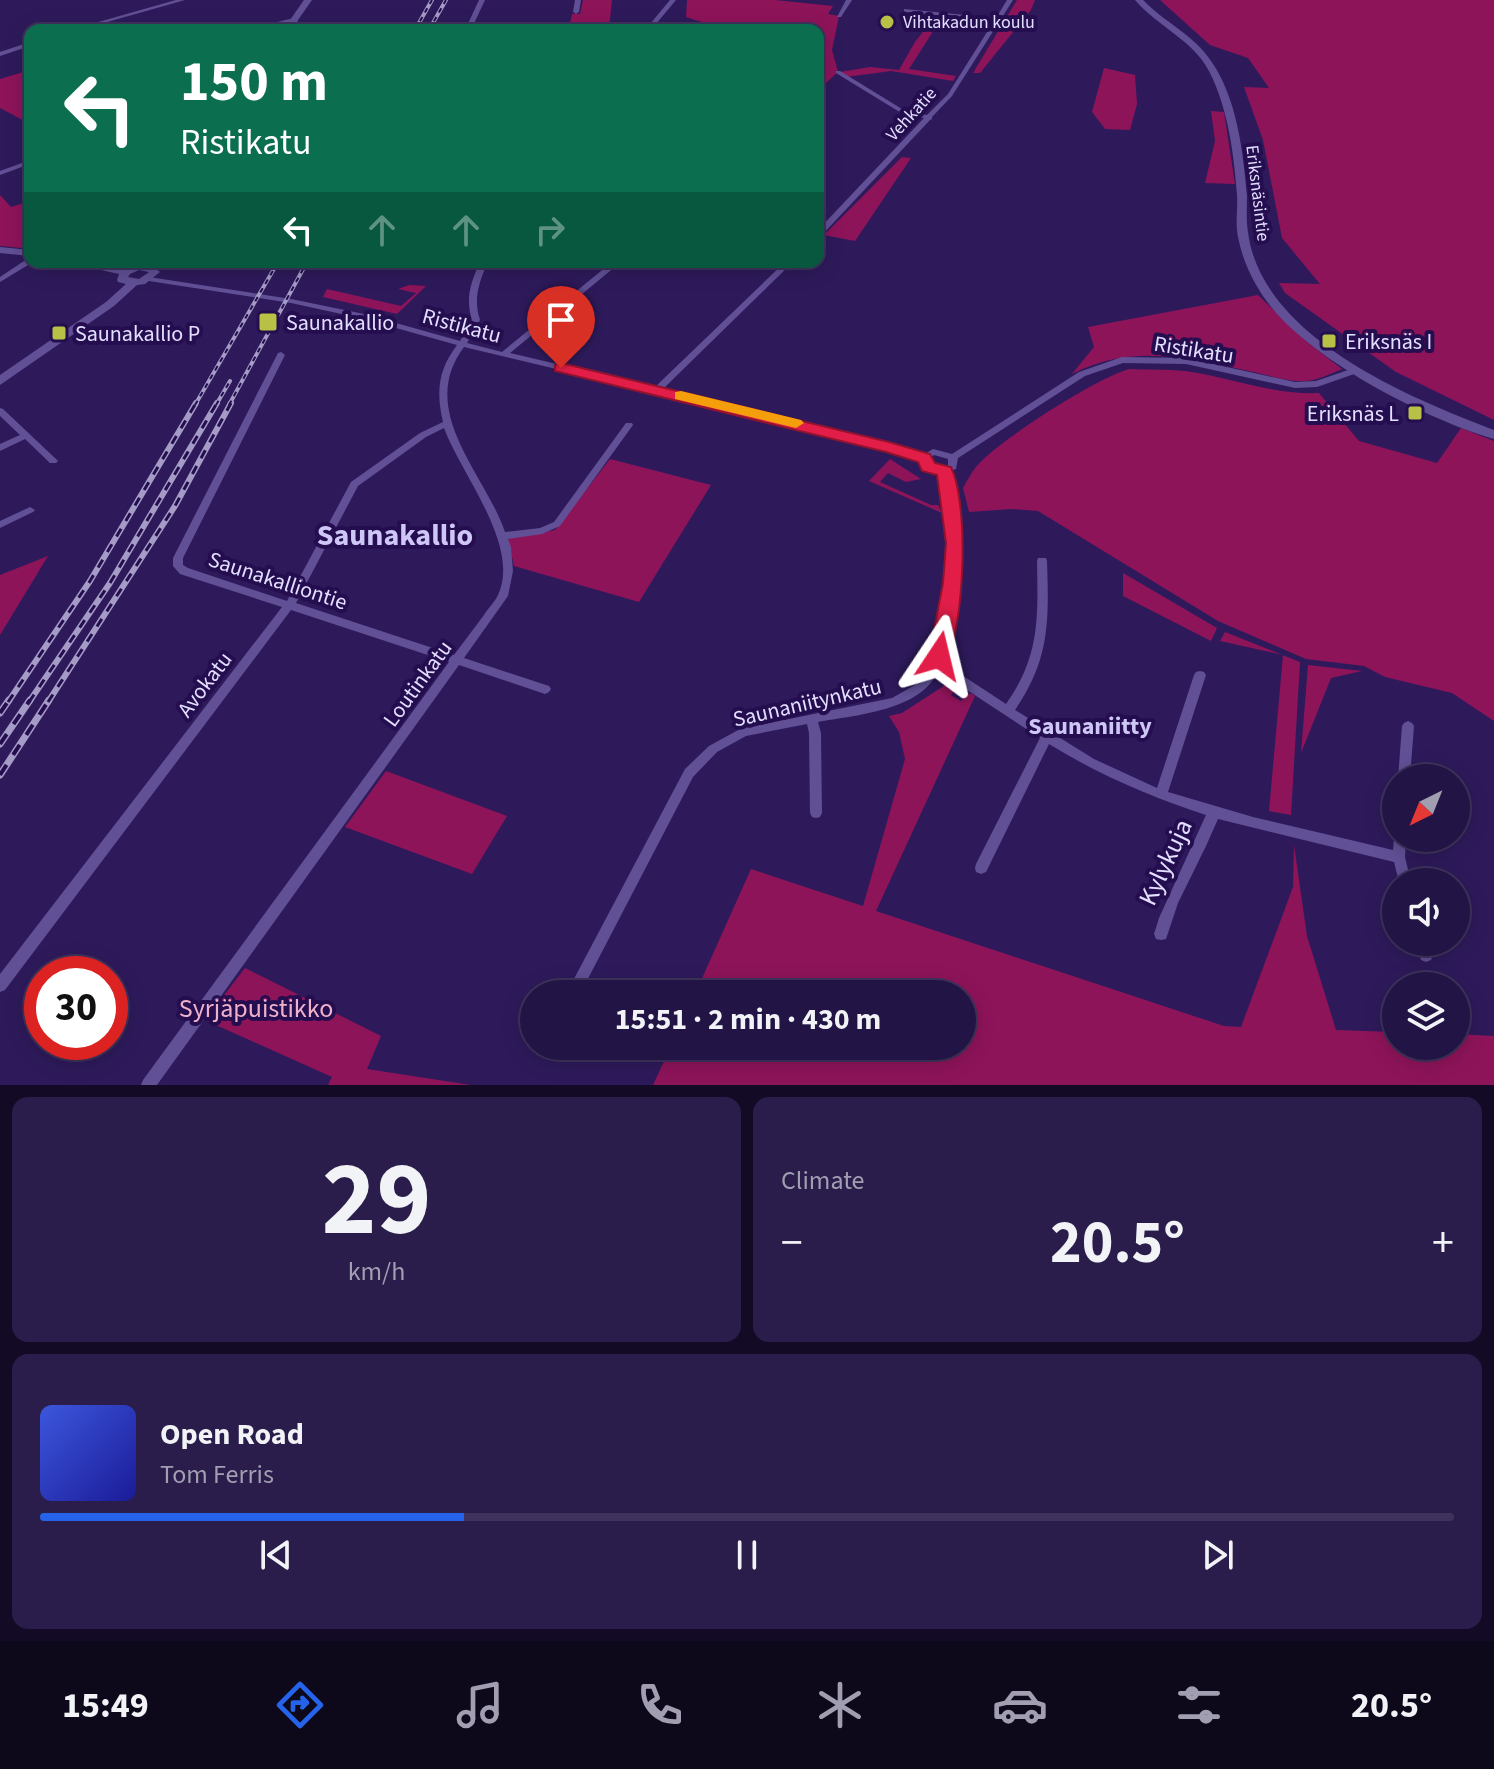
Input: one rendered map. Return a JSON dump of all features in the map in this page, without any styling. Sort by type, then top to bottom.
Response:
[{"type":"street","points":[[95,24],[182,0]]},
{"type":"street","points":[[293,24],[308,0]]},
{"type":"street","points":[[471,24],[482,0]]},
{"type":"street","points":[[576,12],[578,0]]},
{"type":"street","points":[[653,24],[673,0]]},
{"type":"street","points":[[839,16],[849,0]]},
{"type":"street","name":"Vehkatie","points":[[824,228],[950,95],[1010,0]]},
{"type":"street","name":"Eriksnäsintie","points":[[1139,0],[1148,12],[1205,58],[1213,70],[1228,111],[1241,189],[1243,238],[1259,283],[1281,311],[1310,337],[1357,370],[1427,408],[1494,435]]},
{"type":"street","points":[[906,10],[999,20]]},
{"type":"street","points":[[275,24],[294,20]]},
{"type":"street","points":[[0,54],[24,46]]},
{"type":"street","points":[[838,72],[900,110],[930,118]]},
{"type":"street","points":[[0,173],[24,164]]},
{"type":"street","points":[[0,250],[24,252]]},
{"type":"street","points":[[0,280],[24,265]]},
{"type":"street","points":[[106,268],[125,272],[149,269]]},
{"type":"street","name":"Loutinkatu","points":[[148,1085],[503,596],[508,571],[501,536],[445,424],[443,382],[447,365],[476,320],[470,305],[472,288],[481,268]]},
{"type":"street","points":[[503,355],[610,268]]},
{"type":"street","points":[[657,390],[783,268]]},
{"type":"street","points":[[0,381],[110,304],[149,269]]},
{"type":"street","name":"Ristikatu","points":[[149,269],[175,284],[291,301],[924,458]]},
{"type":"street","points":[[125,272],[122,280],[133,283]]},
{"type":"street","name":"Saunakalliontie","points":[[281,355],[184,545],[178,566],[184,571],[545,689]]},
{"type":"street","name":"Ristikatu","points":[[953,457],[1082,374],[1100,365],[1122,360],[1186,361],[1295,385],[1317,384],[1357,370]]},
{"type":"street","points":[[0,411],[53,461]]},
{"type":"street","name":"Avokatu","points":[[0,985],[290,604],[354,484],[423,435],[445,424]]},
{"type":"street","points":[[501,536],[542,531],[557,524],[629,425]]},
{"type":"street","points":[[0,448],[24,436]]},
{"type":"street","points":[[937,451],[953,457],[953,467],[945,471],[928,467],[924,458],[937,451]]},
{"type":"street","points":[[945,471],[956,543],[953,583],[937,665],[1048,737],[1112,774],[1214,811],[1399,857]]},
{"type":"street","points":[[0,525],[30,510]]},
{"type":"street","points":[[1008,710],[1028,681],[1043,641],[1042,561]]},
{"type":"street","name":"Saunaniitynkatu","points":[[580,980],[689,773],[713,749],[744,732],[895,702],[919,688],[937,665]]},
{"type":"street","points":[[1161,794],[1200,675]]},
{"type":"street","points":[[811,719],[815,733],[816,813]]},
{"type":"street","points":[[1405,764],[1408,726]]},
{"type":"street","points":[[981,868],[1048,737]]},
{"type":"street","name":"Kylykuja","points":[[1161,934],[1165,916],[1208,832],[1214,811]]},
{"type":"street","points":[[1399,852],[1402,868]]},
{"type":"green space","points":[[583,0],[612,0],[609,24],[547,24],[570,23],[572,14],[580,14]]},
{"type":"green space","points":[[687,0],[775,0],[833,6],[828,14],[839,16],[832,50],[838,72],[824,85],[824,24],[710,24],[686,17]]},
{"type":"green space","points":[[1017,0],[1035,0],[1031,10],[980,73],[973,73]]},
{"type":"green space","points":[[1160,0],[1494,0],[1494,420],[1396,372],[1285,293],[1279,283],[1320,284],[1282,238],[1263,140],[1244,87],[1269,88],[1248,58],[1210,45]]},
{"type":"green space","points":[[938,13],[944,14],[909,69],[956,76],[953,81],[891,71],[846,77],[840,72],[870,67],[899,70],[915,42]]},
{"type":"green space","points":[[1104,68],[1135,75],[1137,104],[1130,130],[1105,129],[1092,112]]},
{"type":"green space","points":[[24,72],[24,121],[0,108],[0,79]]},
{"type":"green space","points":[[1211,111],[1224,112],[1235,184],[1205,183],[1215,141]]},
{"type":"green space","points":[[902,157],[911,158],[855,241],[824,235]]},
{"type":"green space","points":[[0,195],[11,207],[24,203],[24,246],[0,246]]},
{"type":"green space","points":[[409,285],[426,286],[397,314],[323,297],[327,289],[401,306],[416,293],[398,289]]},
{"type":"green space","points":[[1258,295],[1306,341],[1342,369],[1316,379],[1299,381],[1187,359],[1141,356],[1095,364],[1072,374],[1094,347],[1088,327]]},
{"type":"green space","points":[[1129,369],[1185,371],[1285,391],[1319,393],[1359,441],[1437,463],[1461,428],[1494,441],[1494,721],[1452,693],[1385,677],[1364,666],[1306,659],[1218,621],[1038,511],[969,512],[963,488],[974,469],[987,456],[1072,397]]},
{"type":"green space","points":[[610,459],[711,485],[639,602],[514,566],[508,539],[555,530]]},
{"type":"green space","points":[[890,459],[921,479],[906,482],[888,473],[880,482],[931,505],[938,505],[942,513],[869,481]]},
{"type":"green space","points":[[48,556],[0,635],[0,575]]},
{"type":"green space","points":[[1123,573],[1217,628],[1211,641],[1123,596]]},
{"type":"green space","points":[[1225,632],[1282,655],[1220,641]]},
{"type":"green space","points":[[1283,655],[1300,662],[1291,815],[1269,811]]},
{"type":"green space","points":[[1308,665],[1362,671],[1331,678],[1301,753]]},
{"type":"green space","points":[[953,680],[961,685],[951,695],[961,701],[970,693],[975,696],[876,911],[1224,1026],[1241,1027],[1293,887],[1294,845],[1307,936],[1336,1030],[1382,1032],[1382,1060],[1470,1060],[1470,1035],[1494,1036],[1494,1085],[653,1085],[665,1060],[976,1060],[976,980],[701,980],[751,869],[863,906],[905,759],[899,732],[889,716],[902,713]]},
{"type":"green space","points":[[386,771],[507,816],[472,874],[345,827]]},
{"type":"green space","name":"Syrjäpuistikko","points":[[245,968],[381,1036],[367,1069],[471,1085],[328,1085],[332,1077],[205,1020]]},
{"type":"railway","points":[[418,24],[432,0]]},
{"type":"railway","points":[[432,24],[446,0]]},
{"type":"railway","points":[[195,405],[275,268]]},
{"type":"railway","points":[[229,405],[304,268]]},
{"type":"railway","points":[[216,405],[230,381]]},
{"type":"railway","points":[[8,702],[90,581],[196,403]]},
{"type":"railway","points":[[29,702],[110,583],[217,403]]},
{"type":"railway","points":[[48,702],[175,506],[231,403]]},
{"type":"railway","points":[[0,713],[9,700]]},
{"type":"railway","points":[[0,744],[30,700]]},
{"type":"railway","points":[[0,775],[49,700]]},
{"type":"slow traffic","points":[[681,396],[796,423]]},
{"type":"place","name":"Vihtakadun koulu","points":[[887,22]]},
{"type":"place","name":"Saunakallio","points":[[268,322]]},
{"type":"place","name":"Saunakallio P","points":[[59,333]]},
{"type":"place","name":"Eriksnäs I","points":[[1329,341]]},
{"type":"place","name":"Eriksnäs L","points":[[1415,413]]},
{"type":"district","name":"Saunakallio","points":[[395,535]]},
{"type":"district","name":"Saunaniitty","points":[[1090,726]]},
{"type":"route","points":[[561,368],[889,448],[924,458],[928,467],[945,471],[956,543],[953,583],[939,656]]}]
